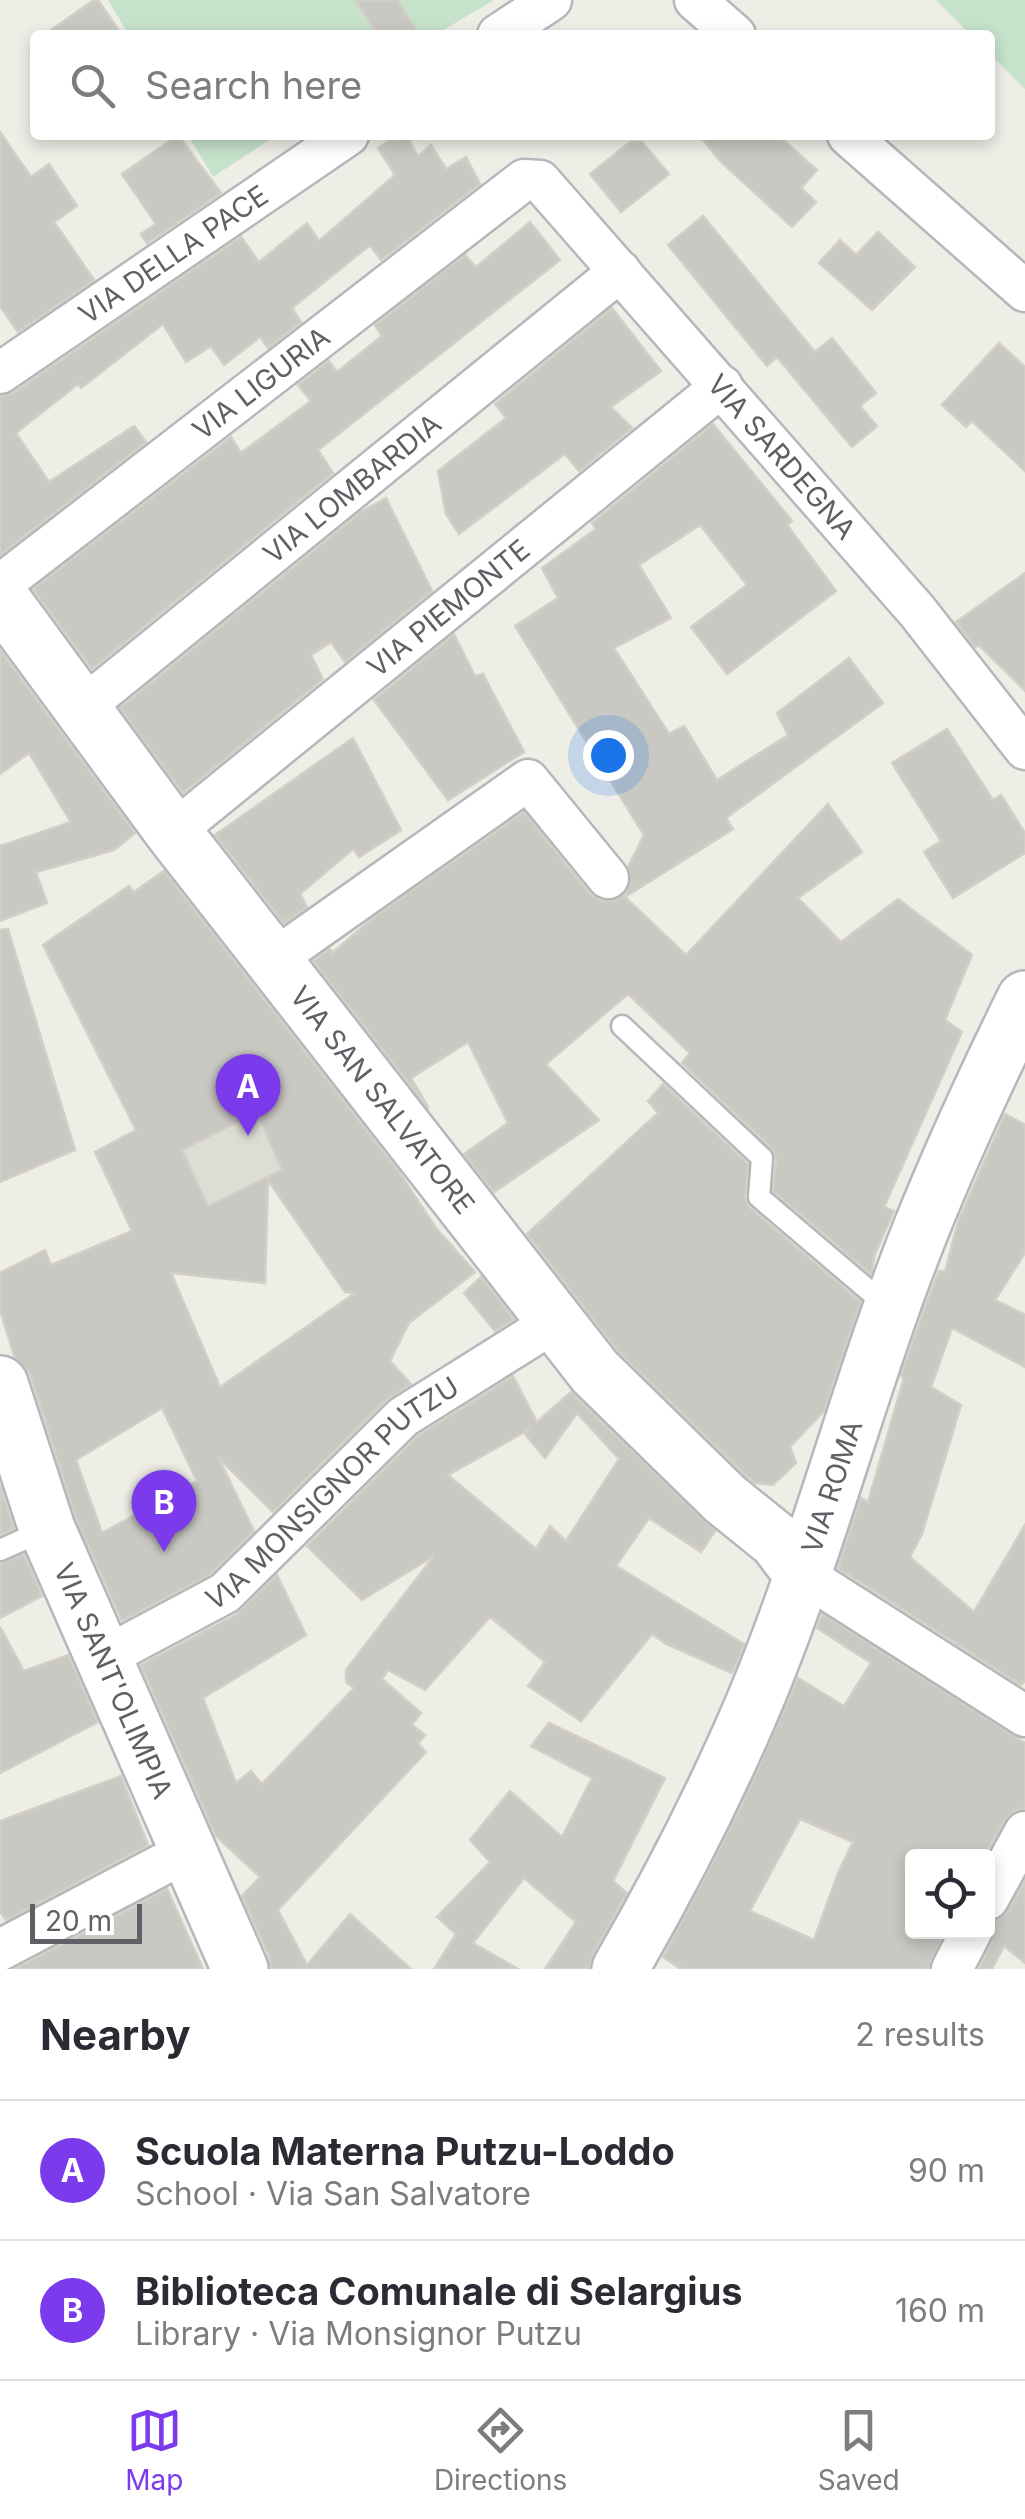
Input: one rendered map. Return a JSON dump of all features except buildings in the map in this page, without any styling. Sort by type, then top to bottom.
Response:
[{"type":"street","points":[[506,30],[551,0]]},
{"type":"street","points":[[696,0],[729,30]]},
{"type":"street","name":"VIA DELLA PACE","points":[[0,373],[341,140]]},
{"type":"street","points":[[854,140],[1025,291]]},
{"type":"street","name":"VIA SARDEGNA","points":[[524,180],[540,181],[722,386],[917,611],[1025,749]]},
{"type":"street","name":"VIA LIGURIA","points":[[0,585],[524,180]]},
{"type":"street","name":"VIA LOMBARDIA","points":[[82,708],[620,271]]},
{"type":"street","name":"VIA PIEMONTE","points":[[173,832],[722,386]]},
{"type":"street","name":"VIA SAN SALVATORE","points":[[0,597],[173,832],[595,1372],[724,1500],[777,1540],[801,1574]]},
{"type":"street","points":[[274,960],[528,780],[608,878]]},
{"type":"street","name":"VIA ROMA","points":[[620,1969],[662,1898],[742,1731],[918,1236],[1006,1085],[1025,999]]},
{"type":"street","name":"VIA MONSIGNOR PUTZU","points":[[104,1658],[226,1593],[402,1416],[556,1321]]},
{"type":"street","name":"VIA SANT'OLIMPIA","points":[[0,1384],[23,1540],[104,1658],[240,1969]]},
{"type":"street","points":[[801,1574],[1025,1716]]},
{"type":"street","points":[[995,1886],[1025,1832]]},
{"type":"street","points":[[5,1938],[188,1852]]},
{"type":"street","points":[[952,1969],[967,1939]]},
{"type":"lane","points":[[622,1026],[762,1158],[758,1196],[892,1310]]},
{"type":"shaded area","points":[[303,1038],[376,1142],[307,1174],[298,1164],[208,1206],[132,1231],[95,1152]]},
{"type":"green space","points":[[108,0],[494,0],[443,30],[126,30]]},
{"type":"green space","points":[[936,0],[1025,0],[1025,89],[995,59],[995,30],[966,30]]},
{"type":"green space","points":[[191,140],[269,140],[213,177]]},
{"type":"place","name":"Scuola Materna Putzu-Loddo","points":[[248,1136]]},
{"type":"place","name":"Biblioteca Comunale di Selargius","points":[[164,1552]]}]
